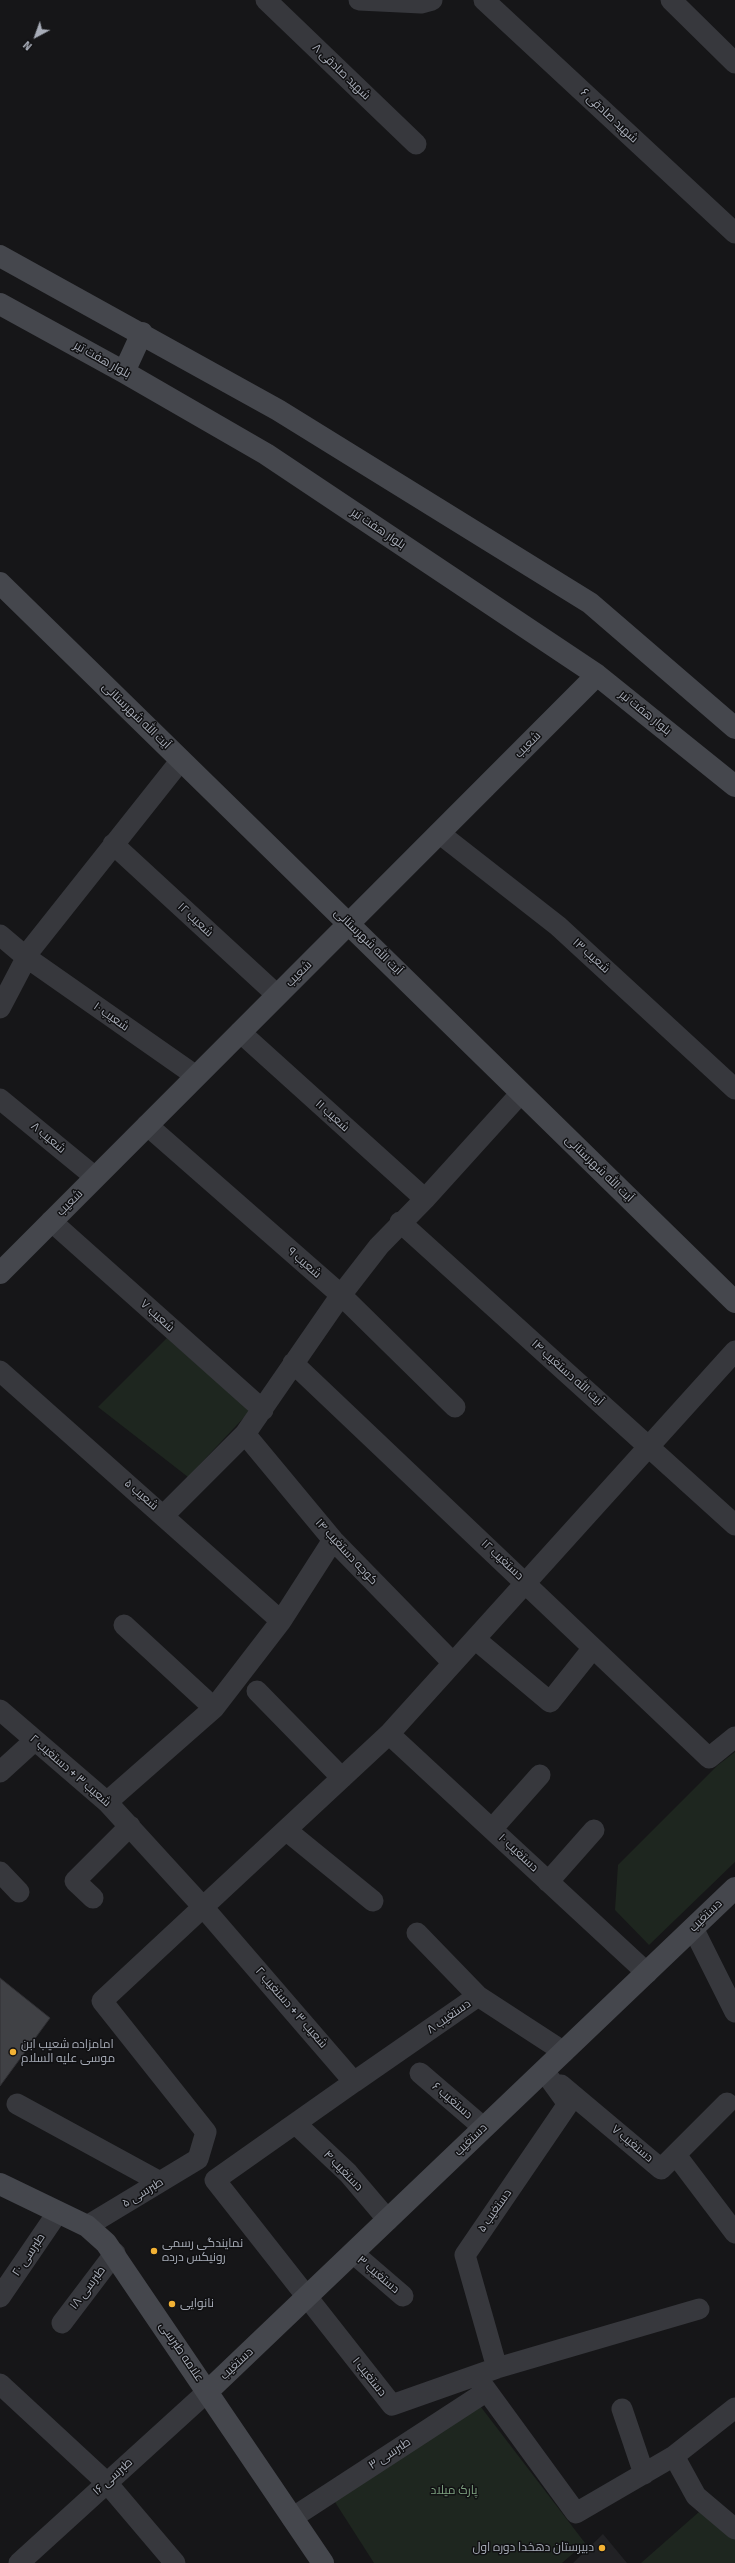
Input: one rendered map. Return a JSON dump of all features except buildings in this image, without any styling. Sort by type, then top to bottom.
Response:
[{"type":"main road","points":[[0,256],[142,333],[278,410],[590,603],[735,728]]},
{"type":"main road","name":"بلوار هفت تیر","points":[[0,304],[124,372],[266,454],[598,675],[735,786]]},
{"type":"main road","points":[[124,372],[142,333]]},
{"type":"main road","name":"آیت الله شهرستانی","points":[[0,583],[735,1302]]},
{"type":"main road","name":"شعیب","points":[[0,1273],[598,675]]},
{"type":"main road","name":"دستغیب","points":[[207,2392],[484,2128],[547,2073],[564,2052],[735,1888]]},
{"type":"main road","name":"علامه طبرسی","points":[[0,2184],[87,2226],[114,2253],[321,2562]]},
{"type":"street","name":"شهید صادقی ۸","points":[[266,0],[416,144]]},
{"type":"street","points":[[359,0],[421,3],[432,0]]},
{"type":"street","name":"شهید صادقی ۶","points":[[484,0],[735,233]]},
{"type":"street","points":[[671,0],[735,63]]},
{"type":"street","points":[[0,1008],[26,957],[113,844],[181,760]]},
{"type":"street","name":"شعیب ۱۳","points":[[439,833],[558,926],[735,1089]]},
{"type":"street","name":"شعیب ۱۲","points":[[113,844],[277,995]]},
{"type":"street","name":"شعیب ۱۰","points":[[0,935],[26,957],[196,1076]]},
{"type":"street","name":"شعیب ۱۱","points":[[240,1032],[425,1199]]},
{"type":"street","points":[[164,1515],[245,1434],[341,1295],[400,1222],[425,1199],[521,1093]]},
{"type":"street","name":"شعیب ۸","points":[[0,1099],[95,1178]]},
{"type":"street","name":"شعیب ۹","points":[[147,1125],[341,1295],[455,1407]]},
{"type":"street","name":"شعیب ۷","points":[[51,1222],[263,1410]]},
{"type":"street","name":"آیت الله دستغیب ۱۴","points":[[400,1222],[735,1524]]},
{"type":"street","points":[[306,2298],[198,2159],[206,2132],[102,2001],[389,1734],[735,1351]]},
{"type":"street","name":"دستغیب ۱۲","points":[[293,1363],[709,1758],[735,1737]]},
{"type":"street","name":"شعیب ۵","points":[[0,1371],[164,1515],[281,1622]]},
{"type":"street","name":"کوچه دستغیب ۱۴","points":[[245,1434],[333,1540],[453,1663]]},
{"type":"street","points":[[107,1802],[214,1708],[281,1622],[333,1540]]},
{"type":"street","points":[[124,1625],[214,1708]]},
{"type":"street","points":[[475,1639],[550,1702],[593,1648]]},
{"type":"street","points":[[257,1691],[342,1778]]},
{"type":"street","name":"شعیب ۳ + دستغیب ۲","points":[[0,1710],[34,1741],[107,1802],[130,1826],[203,1907],[354,2082]]},
{"type":"street","name":"دستغیب ۱۰","points":[[389,1734],[647,1973]]},
{"type":"street","points":[[0,1772],[34,1741]]},
{"type":"street","points":[[492,1829],[540,1775]]},
{"type":"street","points":[[93,1898],[75,1880],[130,1826]]},
{"type":"street","points":[[286,1830],[373,1901]]},
{"type":"street","points":[[548,1882],[594,1830]]},
{"type":"street","points":[[0,1872],[19,1892]]},
{"type":"street","points":[[693,1928],[735,2012]]},
{"type":"street","points":[[417,1933],[478,1996]]},
{"type":"street","name":"دستغیب ۸","points":[[354,2082],[478,1996],[564,2052]]},
{"type":"street","name":"دستغیب ۶","points":[[420,2073],[484,2128]]},
{"type":"street","name":"دستغیب ۷","points":[[547,2073],[662,2169],[727,2103]]},
{"type":"street","name":"دستغیب ۵","points":[[497,2368],[465,2255],[568,2104],[547,2073]]},
{"type":"street","points":[[215,2180],[354,2082]]},
{"type":"street","points":[[17,2104],[160,2182]]},
{"type":"street","name":"دستغیب ۴","points":[[296,2124],[348,2173],[388,2220]]},
{"type":"street","points":[[676,2155],[735,2233]]},
{"type":"street","name":"طبرسی ۵","points":[[87,2226],[198,2159]]},
{"type":"street","name":"طبرسی ۲۰","points":[[0,2297],[58,2212]]},
{"type":"street","name":"طبرسی ۱۸","points":[[62,2323],[114,2253]]},
{"type":"street","name":"دستغیب ۳","points":[[353,2253],[403,2296]]},
{"type":"street","name":"دستغیب ۱","points":[[306,2298],[392,2405],[481,2383],[497,2368],[699,2309]]},
{"type":"street","points":[[481,2383],[576,2513],[674,2456],[735,2408]]},
{"type":"street","name":"طبرسی ۳","points":[[292,2518],[481,2383]]},
{"type":"street","points":[[0,2384],[107,2483],[176,2563]]},
{"type":"street","name":"طبرسی ۱۶","points":[[19,2563],[207,2392]]},
{"type":"street","points":[[622,2409],[644,2474]]},
{"type":"street","points":[[674,2456],[696,2496],[735,2529]]},
{"type":"shaded area","name":"دبیرستان دهخدا دوره اول","points":[[603,2534],[627,2563],[573,2563]]},
{"type":"green space","points":[[167,1338],[250,1411],[188,1477],[98,1407]]},
{"type":"green space","points":[[735,1752],[735,1862],[649,1945],[615,1910],[618,1865],[718,1765]]},
{"type":"green space","name":"پارک میلاد","points":[[471,2394],[585,2543],[562,2563],[374,2563],[326,2488]]},
{"type":"green space","points":[[708,2504],[735,2525],[735,2563],[641,2563]]},
{"type":"place","name":"امامزاده شعیب ابن موسی علیه السلام","points":[[13,2052]]},
{"type":"place","name":"نمایندگی رسمی رونیکس درده","points":[[154,2251]]},
{"type":"place","name":"نانوایی","points":[[172,2304]]},
{"type":"place","name":"دبیرستان دهخدا دوره اول","points":[[602,2548]]}]
